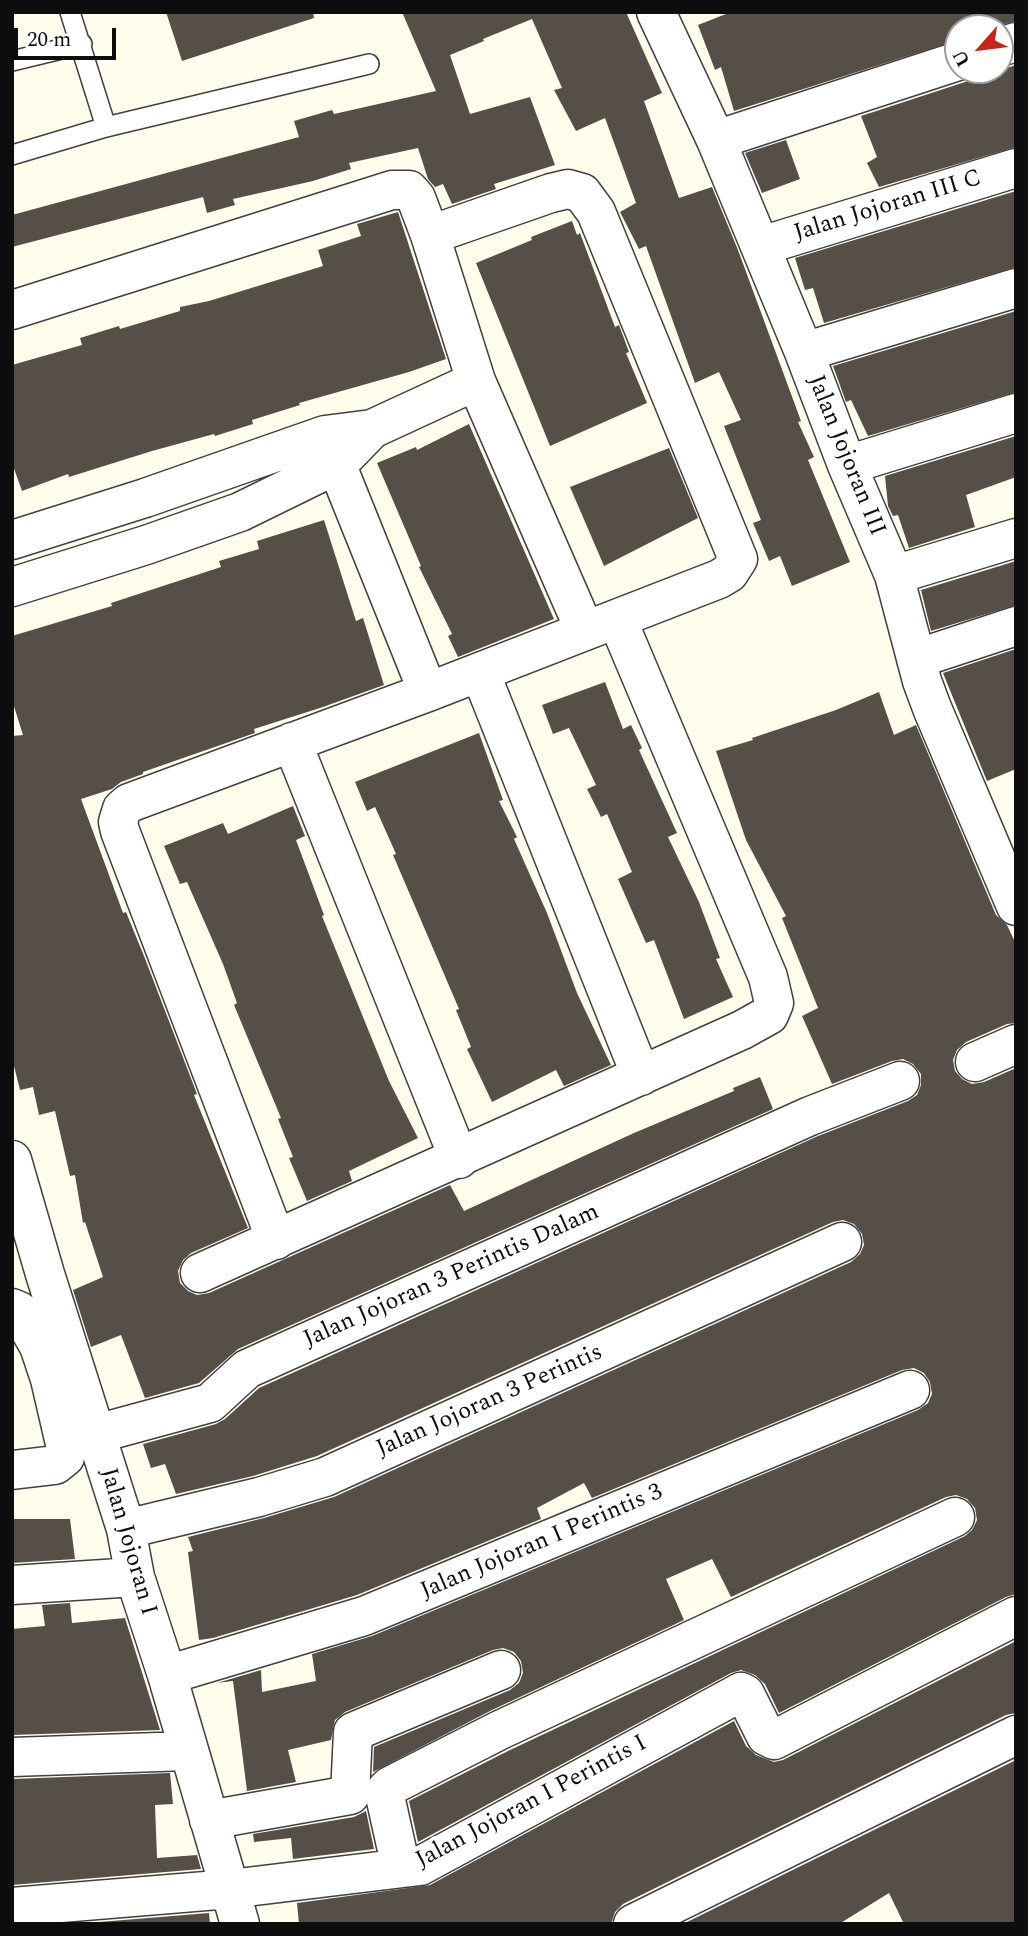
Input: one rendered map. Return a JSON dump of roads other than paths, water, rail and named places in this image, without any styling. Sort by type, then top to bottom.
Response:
[{"type":"street","name":"Jalan Jojoran III","points":[[663,14],[761,246],[847,465],[894,575],[932,708],[1016,906]]},
{"type":"street","points":[[716,140],[944,66]]},
{"type":"street","name":"Jalan Jojoran III C","points":[[761,246],[1016,168]]},
{"type":"street","points":[[12,310],[398,188],[412,192],[430,235],[476,381],[601,625],[768,978],[773,995],[772,1009],[760,1021],[200,1273]]},
{"type":"street","points":[[276,1240],[118,822],[122,808],[129,803],[481,672],[719,579],[729,573],[738,559],[596,212],[582,193],[568,189],[430,235]]},
{"type":"street","points":[[804,352],[1016,288]]},
{"type":"street","points":[[12,587],[240,512],[331,450],[476,381]]},
{"type":"street","points":[[847,465],[1016,413]]},
{"type":"street","points":[[12,540],[145,498],[331,450]]},
{"type":"street","points":[[331,450],[428,692]]},
{"type":"street","points":[[894,575],[1016,538]]},
{"type":"street","points":[[916,659],[1016,626]]},
{"type":"street","points":[[481,672],[641,1076]]},
{"type":"street","points":[[292,742],[459,1158]]},
{"type":"street","points":[[975,1062],[1016,1044]]},
{"type":"street","name":"Jalan Jojoran 3 Perintis Dalam","points":[[96,1434],[210,1403],[247,1368],[810,1116],[900,1081]]},
{"type":"street","name":"Jalan Jojoran I","points":[[12,1160],[28,1275],[96,1434],[126,1530],[135,1577],[167,1675],[235,1906]]},
{"type":"street","name":"Jalan Jojoran 3 Perintis","points":[[126,1530],[248,1500],[325,1477],[842,1242]]},
{"type":"street","points":[[12,1308],[19,1311],[39,1346],[50,1379],[66,1448],[65,1457],[55,1465],[12,1470]]},
{"type":"street","name":"Jalan Jojoran I Perintis 3","points":[[167,1675],[365,1616],[909,1390]]},
{"type":"street","points":[[401,1868],[385,1796],[390,1786],[500,1730],[955,1517]]},
{"type":"street","points":[[12,1585],[135,1577]]},
{"type":"street","name":"Jalan Jojoran I Perintis I","points":[[12,1907],[235,1906],[427,1863],[740,1692],[746,1694],[766,1736],[774,1740],[1016,1616]]},
{"type":"street","points":[[209,1820],[350,1795],[354,1732],[501,1670]]},
{"type":"street","points":[[633,1924],[1016,1735]]},
{"type":"street","points":[[12,1756],[188,1751]]},
{"type":"lane","points":[[70,12],[106,127]]},
{"type":"lane","points":[[12,61],[82,44]]},
{"type":"lane","points":[[12,155],[106,127],[369,64]]}]
